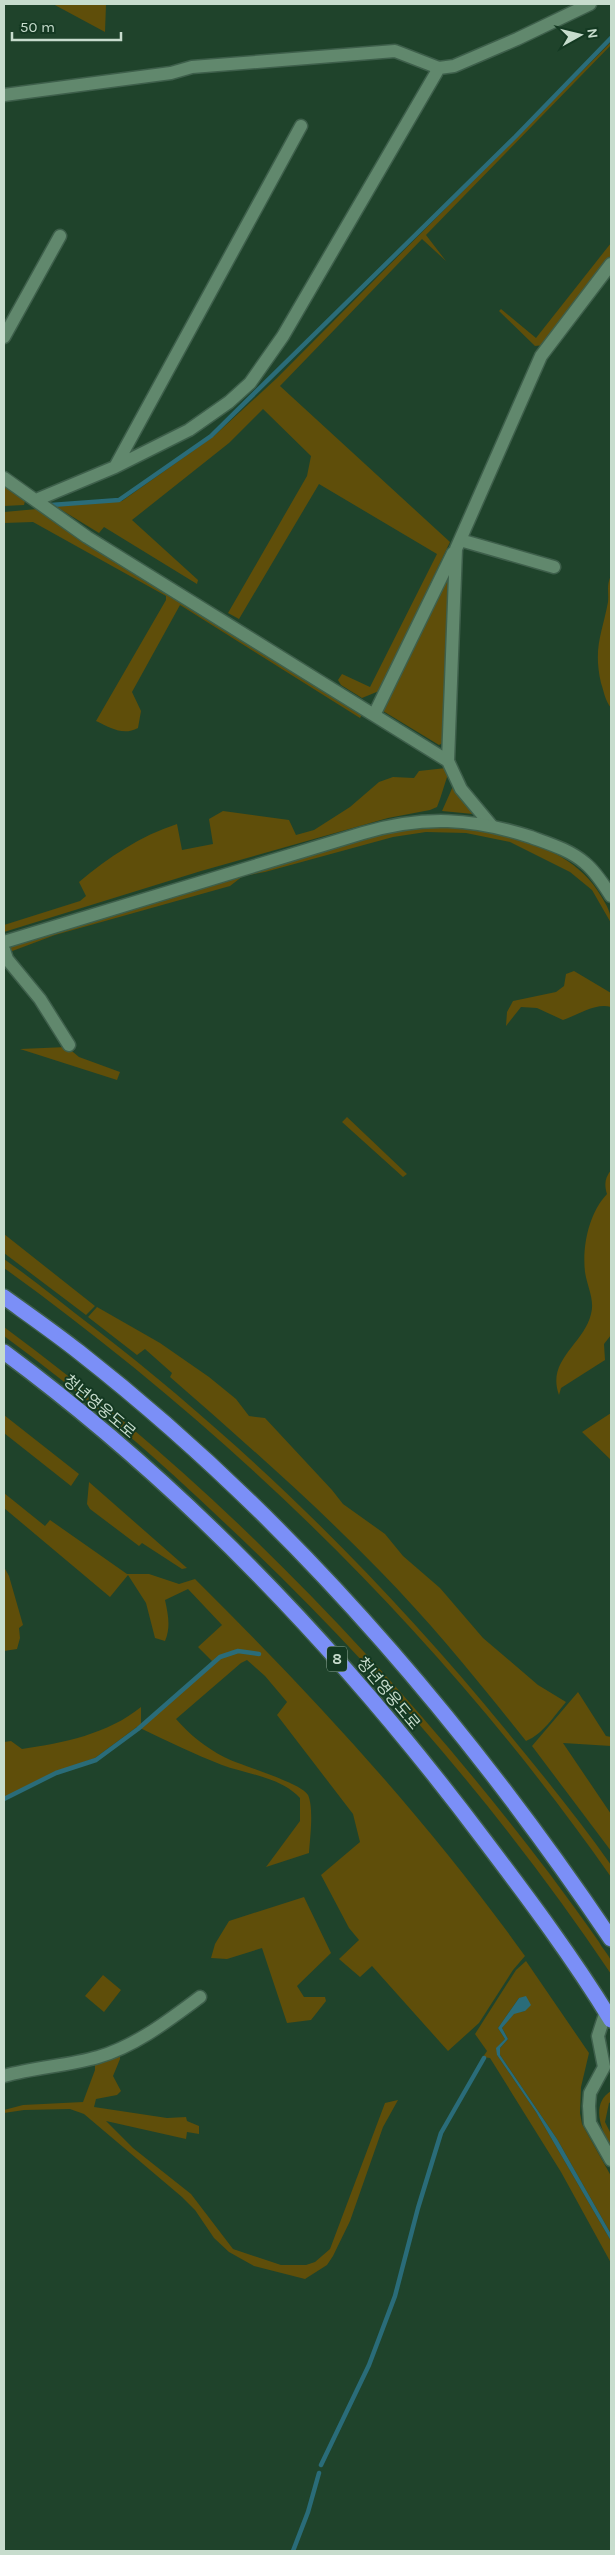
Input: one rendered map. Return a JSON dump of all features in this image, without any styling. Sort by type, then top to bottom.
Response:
[{"type":"highway","name":"청년영웅도로","points":[[4,1296],[80,1353],[171,1430],[258,1512],[346,1601],[428,1696],[501,1788],[574,1885],[611,1939]]},
{"type":"highway","name":"청년영웅도로","points":[[4,1352],[52,1388],[142,1463],[227,1544],[314,1632],[394,1724],[466,1815],[538,1911],[609,2016]]},
{"type":"street","points":[[4,95],[170,74],[192,67],[395,51],[439,68],[454,66],[517,39],[590,4]]},
{"type":"street","points":[[36,500],[115,467],[189,430],[229,402],[250,383],[283,336],[439,68]]},
{"type":"street","points":[[115,467],[301,126]]},
{"type":"street","points":[[4,337],[60,236]]},
{"type":"street","points":[[374,715],[458,544],[541,356],[611,264]]},
{"type":"street","points":[[4,478],[87,537],[448,761]]},
{"type":"street","points":[[458,544],[554,567]]},
{"type":"street","points":[[458,544],[448,761],[461,789],[491,825]]},
{"type":"street","points":[[4,942],[397,824],[443,820],[491,825],[534,838],[570,853],[586,864],[611,896]]},
{"type":"street","points":[[4,950],[7,959],[40,1000],[69,1044]]},
{"type":"street","points":[[4,2076],[110,2053],[152,2031],[200,1997]]},
{"type":"street","points":[[609,2016],[598,2036],[604,2067],[590,2093],[588,2106],[590,2123],[611,2160]]},
{"type":"shaded area","points":[[53,4],[106,4],[105,32]]},
{"type":"shaded area","points":[[611,42],[611,45],[426,235],[446,261],[422,239],[280,386],[450,542],[379,691],[362,698],[341,685],[338,680],[342,674],[370,687],[437,554],[319,484],[239,619],[228,613],[307,476],[311,456],[263,409],[229,443],[132,520],[198,580],[197,584],[104,527],[99,533],[55,506],[122,501],[214,436],[277,378]]},
{"type":"shaded area","points":[[611,243],[611,257],[544,345],[535,346],[499,311],[501,309],[536,338]]},
{"type":"shaded area","points":[[4,482],[21,494],[25,501],[24,505],[4,506]]},
{"type":"shaded area","points":[[37,509],[363,713],[360,718],[180,605],[132,692],[141,711],[138,728],[122,731],[96,721],[166,600],[166,596],[33,522],[4,523],[4,512]]},
{"type":"shaded area","points":[[611,575],[611,708],[601,683],[598,650],[608,602],[608,586]]},
{"type":"shaded area","points":[[446,579],[449,580],[443,743],[439,745],[383,711],[381,706]]},
{"type":"shaded area","points":[[446,768],[448,774],[437,807],[430,810],[388,818],[201,871],[4,932],[4,925],[80,901],[86,896],[79,882],[125,848],[163,829],[177,824],[182,850],[213,844],[209,819],[223,811],[289,820],[296,835],[314,830],[350,807],[379,782],[393,777],[414,778],[419,771]]},
{"type":"shaded area","points":[[454,784],[473,814],[442,811]]},
{"type":"shaded area","points":[[424,827],[472,830],[498,834],[523,840],[546,849],[568,861],[586,877],[607,906],[611,923],[592,890],[570,872],[510,842],[466,833],[426,832],[393,837],[265,872],[243,876],[230,886],[55,935],[7,953],[9,946],[310,854],[398,830]]},
{"type":"shaded area","points":[[574,971],[611,993],[611,1007],[600,1006],[563,1020],[537,1008],[521,1007],[506,1026],[507,1012],[513,1001],[556,992],[564,986],[566,974]]},
{"type":"shaded area","points":[[67,1047],[79,1057],[120,1072],[117,1080],[20,1049]]},
{"type":"shaded area","points":[[347,1117],[407,1174],[403,1177],[342,1122]]},
{"type":"shaded area","points":[[611,1170],[611,1335],[604,1344],[605,1360],[561,1388],[559,1395],[556,1383],[558,1372],[562,1362],[587,1325],[591,1314],[591,1298],[584,1262],[586,1241],[591,1220],[607,1194],[606,1181]]},
{"type":"shaded area","points":[[4,1234],[95,1306],[86,1315],[4,1253]]},
{"type":"shaded area","points":[[4,1259],[150,1372],[205,1419],[311,1516],[411,1620],[505,1729],[586,1830],[611,1865],[611,1877],[547,1790],[479,1706],[408,1625],[333,1547],[255,1472],[174,1401],[90,1333],[4,1268]]},
{"type":"shaded area","points":[[97,1307],[160,1343],[209,1377],[236,1399],[249,1416],[265,1418],[343,1504],[385,1534],[403,1556],[440,1588],[483,1638],[538,1685],[566,1702],[548,1724],[538,1734],[526,1741],[437,1633],[355,1545],[170,1377],[172,1373],[145,1349],[137,1355],[88,1317]]},
{"type":"shaded area","points":[[4,1327],[81,1386],[155,1448],[296,1580],[362,1650],[427,1722],[549,1873],[609,1956],[611,1974],[569,1913],[479,1796],[432,1739],[333,1630],[281,1577],[174,1476],[119,1427],[4,1336]]},
{"type":"shaded area","points":[[611,1413],[611,1460],[582,1432]]},
{"type":"shaded area","points":[[4,1415],[79,1474],[71,1486],[4,1433]]},
{"type":"shaded area","points":[[89,1482],[187,1568],[182,1569],[142,1543],[139,1546],[90,1509],[87,1504]]},
{"type":"shaded area","points":[[4,1493],[45,1526],[50,1520],[127,1574],[149,1574],[179,1584],[195,1579],[326,1714],[409,1807],[449,1856],[525,1956],[513,1970],[479,2023],[448,2051],[372,1966],[360,1977],[339,1959],[359,1940],[349,1928],[321,1875],[360,1842],[353,1814],[277,1715],[287,1702],[265,1676],[247,1660],[241,1663],[176,1719],[198,1740],[217,1753],[232,1761],[294,1785],[308,1795],[311,1815],[309,1853],[266,1867],[300,1821],[300,1798],[292,1791],[263,1777],[212,1761],[140,1728],[221,1658],[238,1652],[258,1655],[259,1653],[246,1651],[229,1653],[213,1662],[198,1647],[222,1625],[188,1589],[165,1600],[168,1620],[167,1636],[165,1641],[155,1638],[146,1603],[128,1575],[110,1597],[4,1508]]},
{"type":"shaded area","points":[[4,1567],[9,1576],[23,1625],[19,1628],[20,1638],[17,1649],[4,1651]]},
{"type":"shaded area","points":[[578,1692],[606,1736],[611,1737],[611,1746],[563,1743],[611,1814],[611,1851],[532,1746]]},
{"type":"shaded area","points":[[141,1707],[141,1724],[95,1758],[56,1772],[4,1798],[4,1742],[11,1741],[22,1749],[69,1740],[100,1731]]},
{"type":"shaded area","points":[[304,1897],[331,1953],[297,1986],[304,1997],[325,1997],[326,2001],[311,2020],[287,2023],[262,1948],[227,1959],[211,1958],[215,1944],[229,1921]]},
{"type":"shaded area","points":[[526,1961],[589,2053],[581,2087],[580,2113],[582,2124],[611,2176],[611,2234],[557,2139],[500,2055],[500,2048],[508,2039],[502,2028],[514,2013],[525,2011],[519,1998],[498,2028],[505,2039],[497,2048],[497,2055],[536,2112],[611,2241],[611,2263],[561,2172],[490,2058],[483,2057],[487,2051],[475,2034],[516,1970]]},
{"type":"shaded area","points":[[103,1975],[121,1990],[104,2012],[85,1996]]},
{"type":"shaded area","points":[[120,2050],[120,2059],[113,2076],[121,2091],[117,2095],[96,2099],[94,2107],[167,2118],[186,2117],[187,2121],[199,2126],[199,2134],[187,2132],[186,2139],[106,2121],[133,2148],[191,2194],[233,2249],[281,2265],[306,2265],[315,2262],[330,2249],[385,2103],[398,2100],[383,2127],[350,2221],[327,2265],[305,2279],[254,2266],[229,2252],[214,2238],[195,2210],[182,2197],[84,2114],[70,2109],[24,2110],[4,2113],[4,2110],[23,2105],[83,2102],[95,2070],[95,2061]]},
{"type":"shaded area","points":[[611,2091],[611,2102],[609,2103],[605,2122],[611,2134],[611,2149],[602,2127],[599,2111],[604,2097]]},
{"type":"water","points":[[526,1996],[531,2005],[525,2011],[514,2014],[502,2028],[508,2039],[500,2048],[500,2055],[557,2139],[611,2234],[611,2241],[536,2112],[497,2055],[496,2048],[505,2039],[498,2028],[519,1998]]},
{"type":"waterway","points":[[51,505],[119,500],[211,436],[515,137],[611,38]]},
{"type":"waterway","points":[[4,1799],[56,1773],[96,1760],[138,1729],[220,1657],[238,1651],[259,1654]]},
{"type":"waterway","points":[[321,2465],[369,2365],[395,2296],[418,2208],[441,2133],[484,2058]]},
{"type":"waterway","points":[[293,2551],[308,2512],[319,2473]]}]
